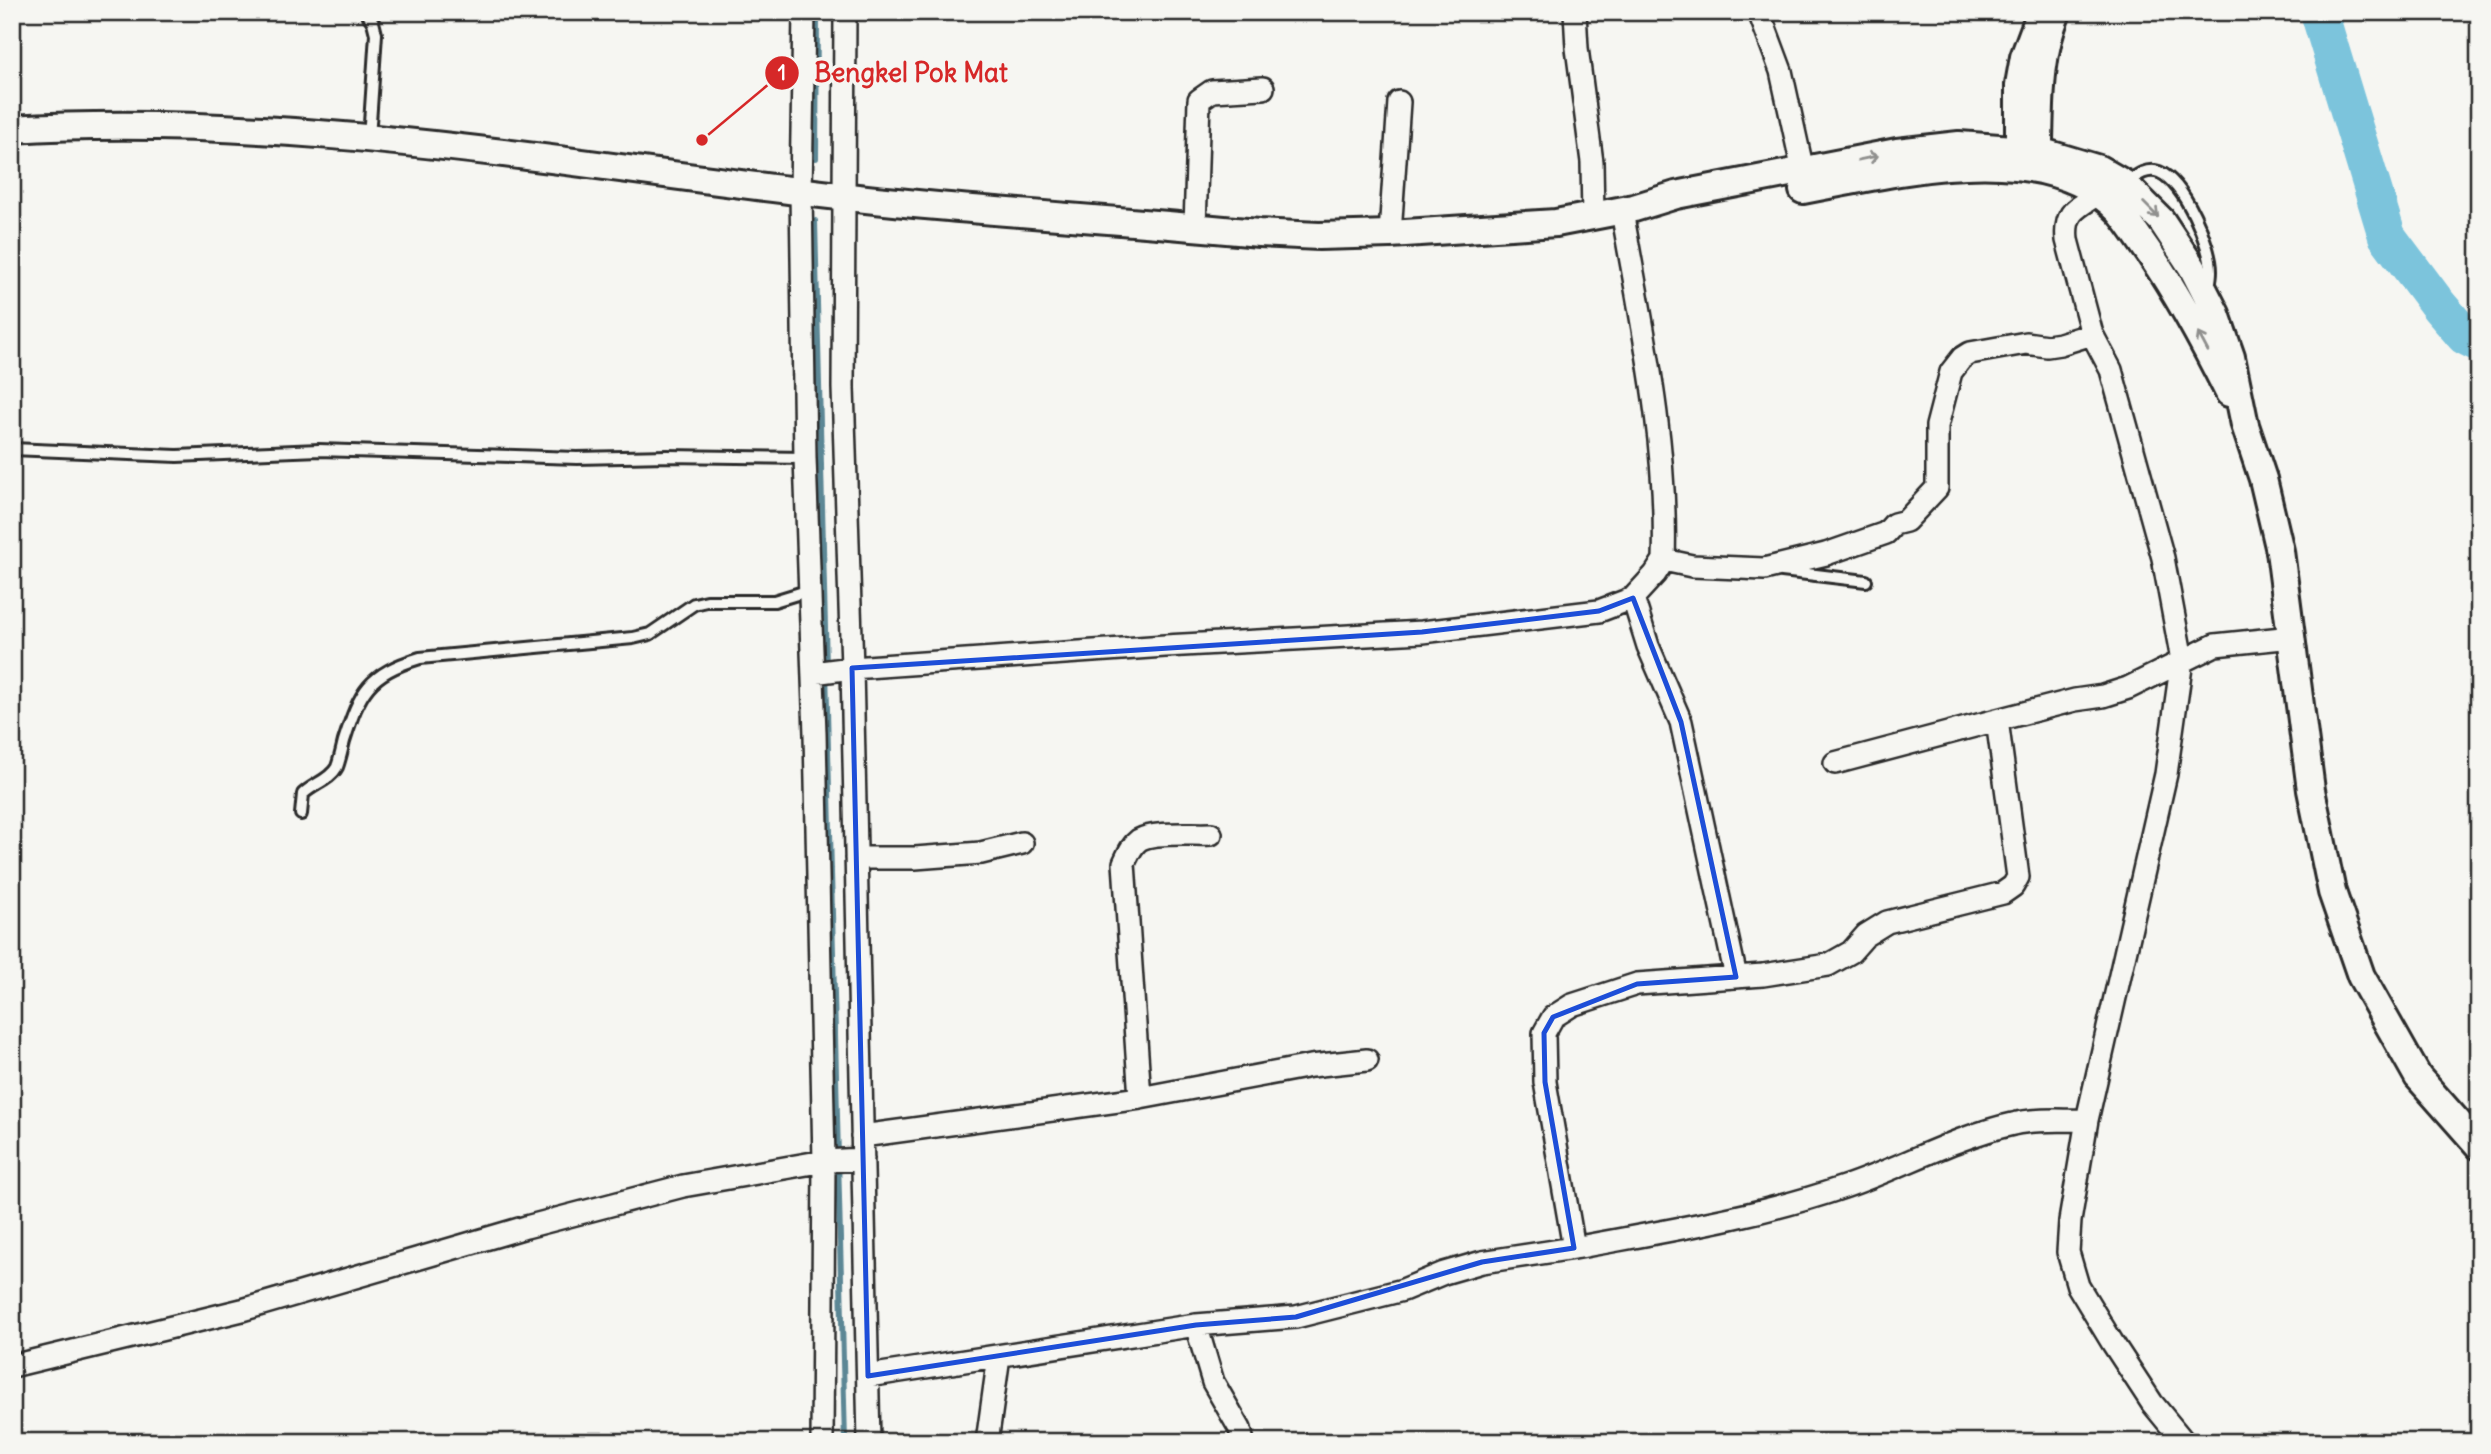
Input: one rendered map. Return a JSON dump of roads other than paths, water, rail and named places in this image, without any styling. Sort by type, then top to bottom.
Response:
[{"type":"street","points":[[804,12],[801,192],[810,590],[832,671],[856,858],[862,1136],[843,1160],[822,1442]]},
{"type":"street","points":[[845,12],[843,388],[832,671],[843,1160],[868,1376],[869,1442]]},
{"type":"street","points":[[1575,12],[1592,162],[1592,217]]},
{"type":"street","points":[[1759,12],[1781,71],[1803,172]]},
{"type":"street","points":[[12,129],[85,125],[226,127],[369,138],[844,197],[1319,236],[1390,234],[1556,223],[1628,209],[1676,195],[1897,152],[1959,145],[1993,134],[2003,126],[2019,85],[2028,41],[2041,12]]},
{"type":"street","points":[[2029,159],[2039,105],[2044,50],[2057,12]]},
{"type":"street","points":[[2019,85],[2029,159]]},
{"type":"street","points":[[1195,227],[1199,100],[1212,91],[1264,88]]},
{"type":"street","points":[[1390,234],[1399,102]]},
{"type":"street","points":[[2039,105],[2054,130],[2098,182],[2170,284],[2245,425]]},
{"type":"street","points":[[1959,145],[2029,159],[2098,182],[2125,184],[2161,220],[2192,267],[2208,298],[2231,357],[2245,425],[2263,479],[2280,551],[2311,790],[2332,892],[2361,976],[2417,1077],[2479,1146]]},
{"type":"street","points":[[1628,209],[1681,207],[1954,165],[2029,159]]},
{"type":"street","points":[[2098,182],[2065,223],[2067,240],[2092,334],[2111,370],[2163,558],[2182,660],[2166,774],[2087,1120],[2070,1221],[2068,1252],[2078,1286],[2152,1403],[2184,1442]]},
{"type":"street","points":[[832,671],[1165,646],[1422,632],[1599,611],[1633,598],[1664,560],[1665,519],[1652,380],[1628,209]]},
{"type":"street","points":[[1664,560],[1692,566],[1764,569],[1826,554],[1886,533],[1894,524],[1906,520],[1937,488],[1937,426],[1951,372],[1962,358],[1970,353],[2026,343],[2047,346],[2060,344],[2092,334]]},
{"type":"street","points":[[1633,598],[1648,646],[1681,722],[1736,977]]},
{"type":"street","points":[[1835,763],[2115,692],[2215,645],[2292,637]]},
{"type":"street","points":[[1574,1248],[1545,1082],[1544,1033],[1553,1017],[1572,1005],[1637,984],[1763,975],[1828,965],[1851,952],[1866,935],[1887,922],[2003,894],[2013,886],[2018,877],[1997,720]]},
{"type":"street","points":[[1140,1098],[1124,863],[1130,849],[1138,841],[1150,836],[1211,834]]},
{"type":"street","points":[[856,858],[915,858],[981,853],[1022,844]]},
{"type":"street","points":[[862,1136],[1140,1098],[1311,1066],[1367,1060]]},
{"type":"street","points":[[868,1376],[1196,1325],[1296,1317],[1403,1290],[1444,1273],[1482,1262],[1682,1229],[1787,1204],[1844,1187],[1962,1140],[2014,1124],[2087,1120]]},
{"type":"street","points":[[12,1366],[242,1310],[526,1227],[683,1186],[843,1160]]},
{"type":"street","points":[[1196,1325],[1213,1382],[1240,1429],[1243,1442]]},
{"type":"street","points":[[987,1442],[999,1356]]},
{"type":"lane","points":[[366,12],[373,22],[376,34],[369,138]]},
{"type":"lane","points":[[2125,184],[2147,171],[2160,173],[2178,187],[2206,246],[2211,270],[2208,298]]},
{"type":"lane","points":[[12,449],[177,456],[319,450],[577,458],[805,458]]},
{"type":"lane","points":[[1764,569],[1866,582]]},
{"type":"lane","points":[[301,814],[303,794],[327,778],[336,768],[360,696],[370,683],[404,663],[420,658],[633,638],[650,634],[694,604],[707,601],[774,601],[810,590]]},
{"type":"waterway","points":[[816,158],[817,12]]},
{"type":"waterway","points":[[2319,12],[2387,236],[2439,306],[2465,336],[2479,343]]},
{"type":"waterway","points":[[815,221],[845,1442]]},
{"type":"place","name":"Bengkel Pok Mat","points":[[702,140]]}]
